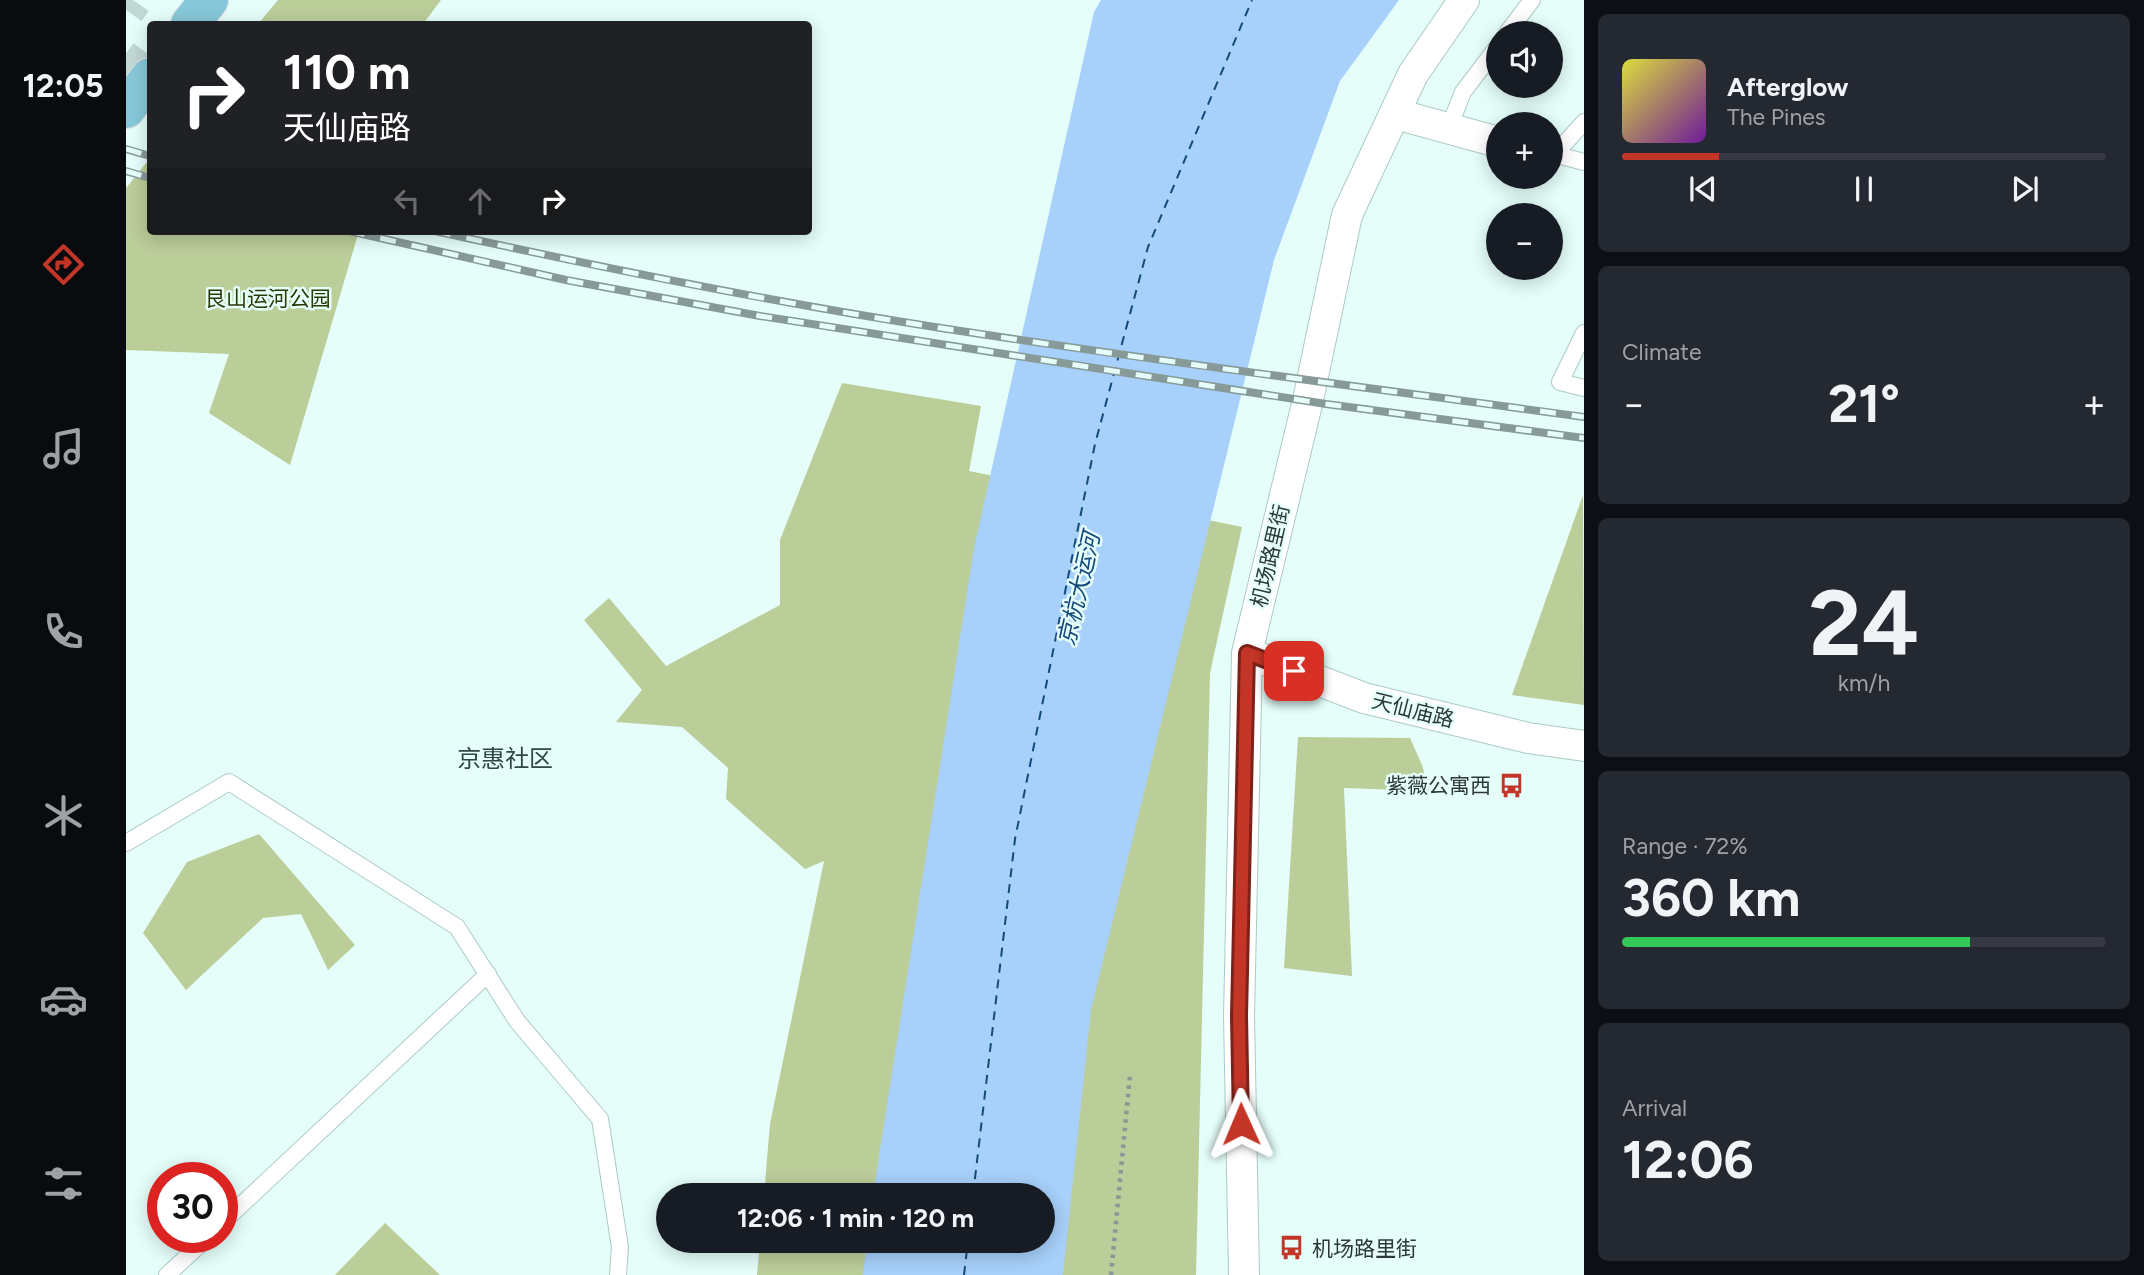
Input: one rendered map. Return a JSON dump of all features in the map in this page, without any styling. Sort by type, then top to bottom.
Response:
[{"type":"main road","points":[[192,21],[209,0]]},
{"type":"main road","points":[[126,109],[147,81]]},
{"type":"street","name":"机场路里街","points":[[1244,1275],[1239,1016],[1247,653],[1308,400],[1347,215],[1413,74],[1464,0]]},
{"type":"street","points":[[1396,114],[1486,139]]},
{"type":"street","name":"天仙庙路","points":[[1247,653],[1364,698],[1528,738],[1584,746]]},
{"type":"lane","points":[[1516,21],[1532,0]]},
{"type":"lane","points":[[1448,130],[1463,92],[1486,62]]},
{"type":"lane","points":[[1563,144],[1584,122]]},
{"type":"lane","points":[[1563,157],[1584,162]]},
{"type":"lane","points":[[1584,334],[1560,382],[1584,388]]},
{"type":"lane","points":[[126,843],[229,782],[457,927],[517,1021],[600,1119],[620,1247],[618,1275]]},
{"type":"lane","points":[[238,1208],[488,974]]},
{"type":"lane","points":[[167,1275],[191,1253]]},
{"type":"path","points":[[1111,1275],[1130,1075]]},
{"type":"green space","points":[[278,0],[441,0],[425,21],[260,21]]},
{"type":"green space","name":"艮山运河公园","points":[[147,162],[147,235],[358,235],[290,465],[209,413],[229,354],[126,350],[126,188]]},
{"type":"green space","points":[[842,383],[981,406],[969,471],[1242,527],[1210,673],[1196,1275],[757,1275],[759,1253],[1055,1253],[1055,1183],[765,1183],[770,1124],[824,861],[805,869],[726,799],[728,768],[682,727],[616,722],[642,690],[584,620],[609,598],[666,666],[780,605],[780,540]]},
{"type":"green space","points":[[1583,495],[1584,705],[1512,695]]},
{"type":"green space","points":[[1298,737],[1410,738],[1422,765],[1429,791],[1344,788],[1352,976],[1284,968]]},
{"type":"green space","points":[[259,834],[355,945],[328,970],[301,914],[263,918],[186,990],[143,933],[187,862]]},
{"type":"green space","points":[[385,1223],[440,1275],[335,1275]]},
{"type":"water","name":"京杭大运河","points":[[1101,0],[1399,0],[1340,81],[1274,260],[1091,1010],[1063,1275],[863,1275],[866,1253],[1055,1253],[1055,1183],[875,1183],[974,548],[1094,12]]},
{"type":"ferry route","points":[[974,1183],[1015,839],[1095,444],[1148,247],[1252,0]]},
{"type":"ferry route","points":[[964,1275],[967,1253]]},
{"type":"tunnel","points":[[126,10],[133,0]]},
{"type":"tunnel","points":[[126,85],[147,57]]},
{"type":"railway","points":[[126,149],[147,155]]},
{"type":"railway","points":[[126,171],[147,177]]},
{"type":"railway","points":[[367,235],[566,280],[760,316],[1326,404],[1584,438]]},
{"type":"railway","points":[[454,235],[687,284],[877,318],[1102,352],[1584,417]]},
{"type":"place","name":"紫薇公寓西","points":[[1511,785]]},
{"type":"place","name":"机场路里街","points":[[1292,1248]]},
{"type":"district","name":"京惠社区","points":[[505,758]]},
{"type":"route","points":[[1241,1124],[1239,1016],[1247,653],[1294,671]]}]
